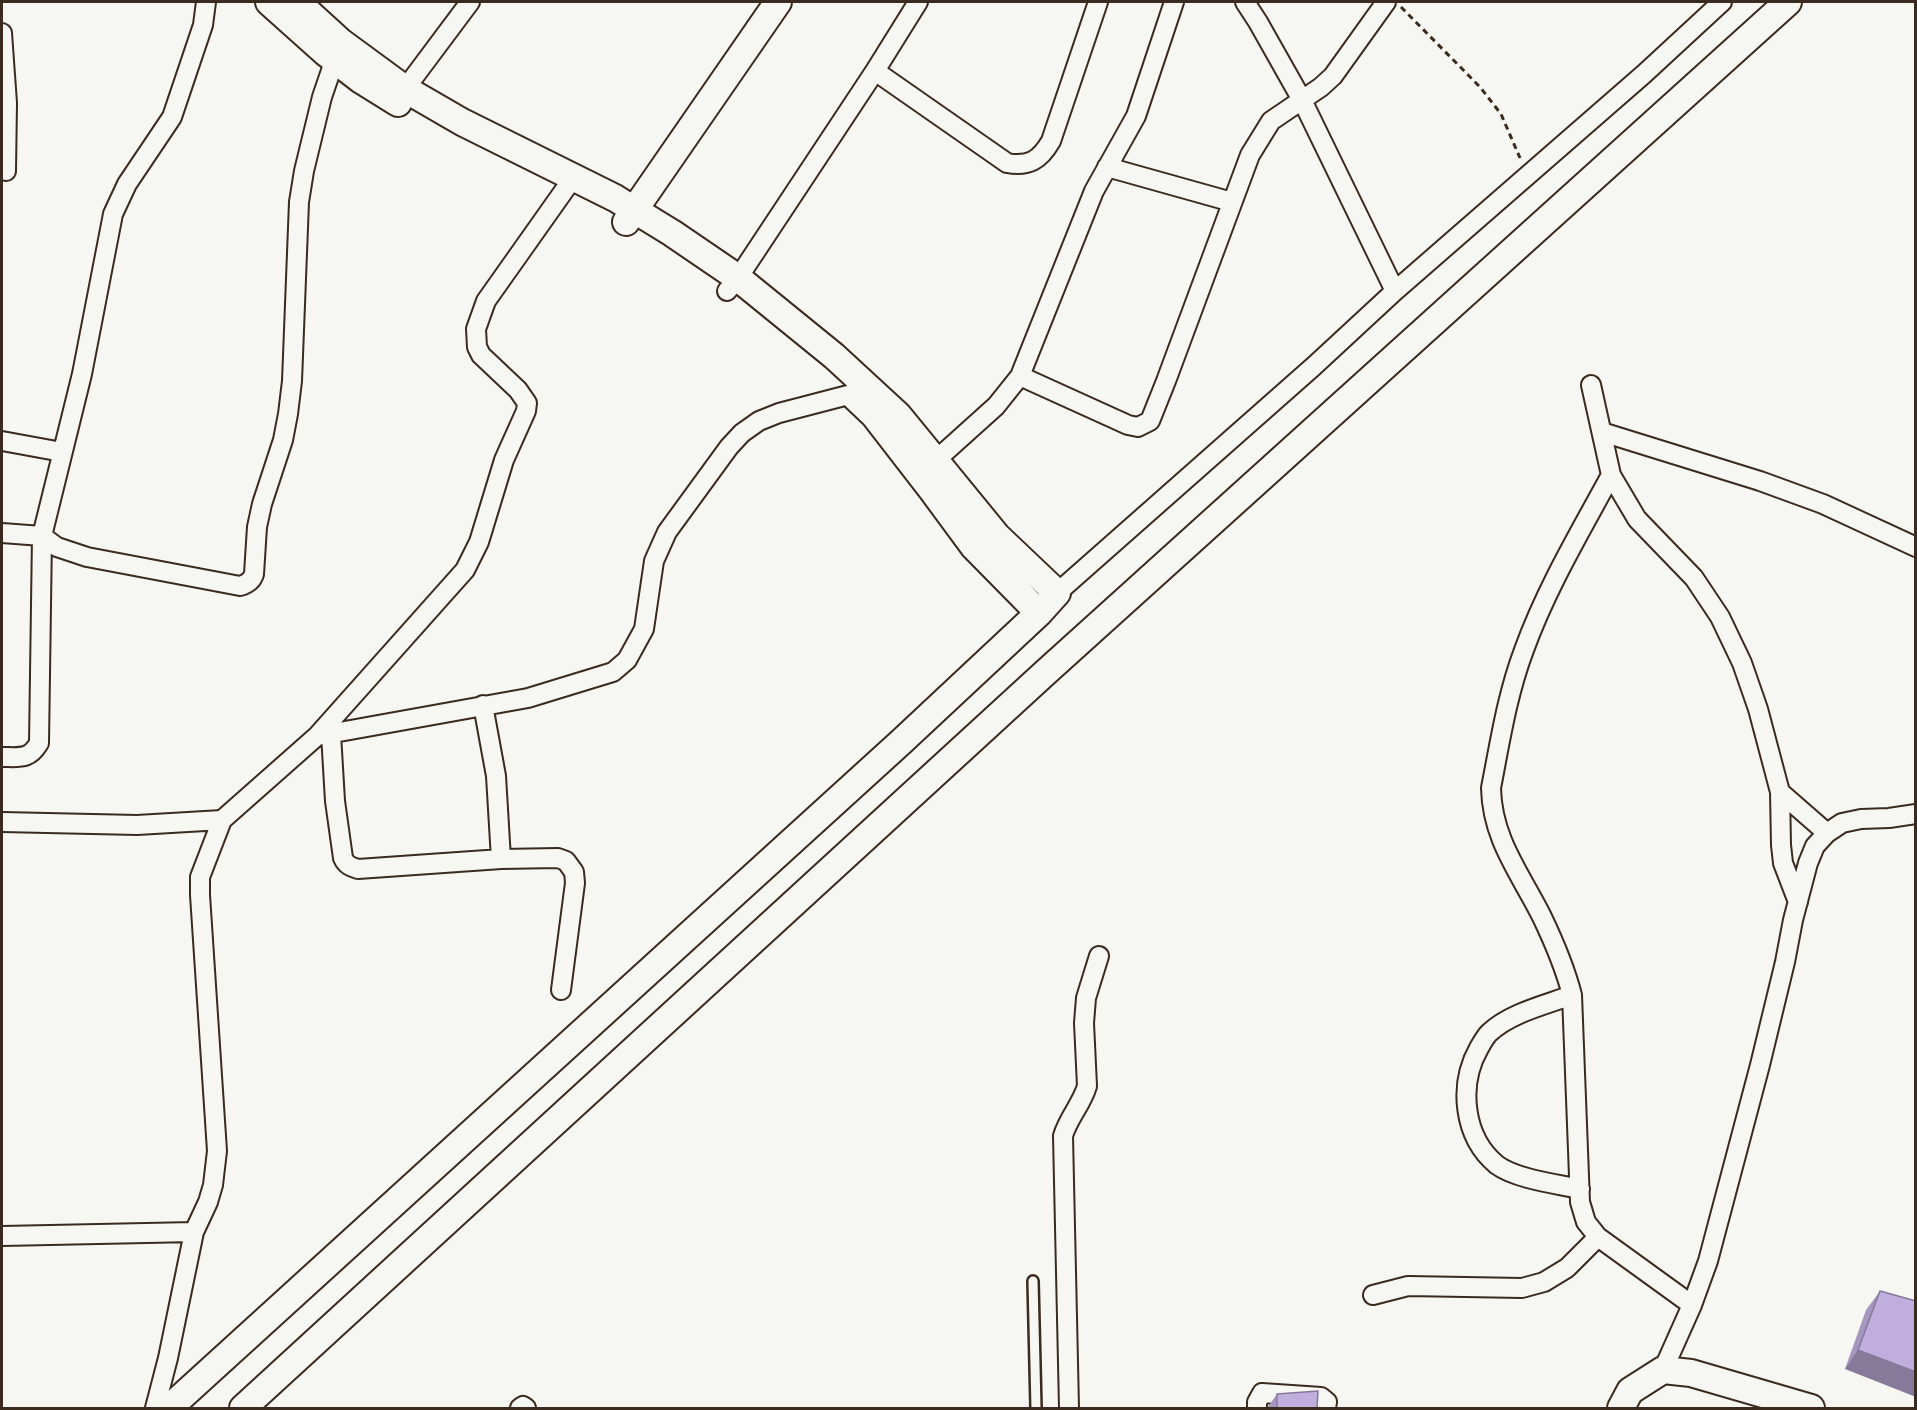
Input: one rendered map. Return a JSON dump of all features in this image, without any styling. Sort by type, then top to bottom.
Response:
[{"type":"street","points":[[2,757],[22,757],[32,754],[39,743],[42,536],[82,374],[113,214],[127,184],[172,117],[202,25],[206,2]]},
{"type":"street","points":[[269,2],[360,80],[462,122],[568,185],[615,198],[630,216],[672,232],[811,353],[926,465],[1039,613]]},
{"type":"street","points":[[297,2],[401,96]]},
{"type":"street","points":[[401,96],[470,2]]},
{"type":"street","points":[[630,216],[778,2]]},
{"type":"street","points":[[732,284],[875,71],[918,2]]},
{"type":"street","points":[[875,71],[1007,163],[1017,165],[1030,163],[1044,153],[1051,141],[1098,2]]},
{"type":"street","points":[[926,465],[996,406],[1020,376],[1094,191],[1136,116],[1174,2]]},
{"type":"street","points":[[1246,2],[1302,100],[1395,291]]},
{"type":"street","points":[[1020,376],[1128,425],[1138,427],[1150,421],[1163,392],[1250,155],[1261,135],[1271,122],[1322,87],[1333,76],[1386,2]]},
{"type":"street","points":[[169,1408],[875,766],[1039,613],[1057,593],[1305,374],[1395,291],[1644,74],[1722,2]]},
{"type":"street","points":[[243,1408],[1064,656],[1788,2]]},
{"type":"street","points":[[2,33],[7,103],[6,171]]},
{"type":"street","points":[[2,533],[42,536],[57,547],[87,556],[240,586],[252,579],[255,574],[257,527],[262,504],[283,440],[288,414],[292,381],[301,192],[322,97],[335,59]]},
{"type":"street","points":[[1107,167],[1232,202]]},
{"type":"street","points":[[155,1408],[168,1358],[194,1232],[213,1185],[217,1151],[204,973],[200,877],[222,820],[324,735],[465,570],[479,542],[504,460],[526,411],[526,403],[518,390],[481,355],[477,347],[476,329],[486,301],[568,185]]},
{"type":"street","points":[[732,284],[834,356],[898,415],[926,465]]},
{"type":"street","points":[[1591,385],[1611,475],[1637,519],[1694,578],[1720,617],[1742,663],[1758,709],[1780,792],[1783,863],[1798,902]]},
{"type":"street","points":[[324,735],[528,698],[603,676],[620,667],[627,660],[644,629],[654,561],[667,532],[729,447],[742,433],[759,421],[779,413],[852,394]]},
{"type":"street","points":[[1602,432],[1760,481],[1823,504],[1916,547]]},
{"type":"street","points":[[2,441],[62,452]]},
{"type":"street","points":[[1611,475],[1544,600],[1523,651],[1510,692],[1491,788],[1494,819],[1500,839],[1542,916],[1564,967],[1572,995],[1580,1202],[1586,1222],[1598,1237],[1692,1305]]},
{"type":"street","points":[[984,540],[1057,593]]},
{"type":"street","points":[[483,705],[496,776],[501,860]]},
{"type":"street","points":[[324,735],[345,863],[358,869],[558,858],[571,866],[575,883],[561,990]]},
{"type":"street","points":[[1780,792],[1827,832]]},
{"type":"street","points":[[1622,1408],[1630,1391],[1663,1370],[1692,1305],[1708,1261],[1760,1065],[1808,863],[1815,846],[1827,832],[1842,823],[1916,814]]},
{"type":"street","points":[[2,822],[137,825],[222,820]]},
{"type":"street","points":[[1068,1408],[1063,1136],[1066,1125],[1085,1095],[1087,1086],[1084,1023],[1086,998],[1099,956]]},
{"type":"street","points":[[1572,995],[1512,1018],[1488,1034],[1474,1057],[1468,1077],[1467,1102],[1470,1124],[1479,1145],[1498,1166],[1524,1177],[1580,1189]]},
{"type":"street","points":[[2,1236],[194,1232]]},
{"type":"street","points":[[1373,1295],[1408,1286],[1522,1288],[1544,1282],[1567,1268],[1598,1237]]},
{"type":"street","points":[[1663,1370],[1691,1373],[1811,1408]]},
{"type":"street","points":[[1257,1408],[1257,1402],[1262,1393],[1322,1397],[1327,1402],[1326,1408]]},
{"type":"street","points":[[520,1408],[523,1406],[526,1408]]},
{"type":"lane","points":[[1033,1281],[1036,1408]]},
{"type":"path","points":[[1396,2],[1480,87],[1501,114],[1527,176]]},
{"type":"building","points":[[1880,1291],[1916,1301],[1916,1372],[1858,1350]]},
{"type":"building","points":[[1318,1391],[1317,1408],[1277,1408],[1277,1394]]}]
